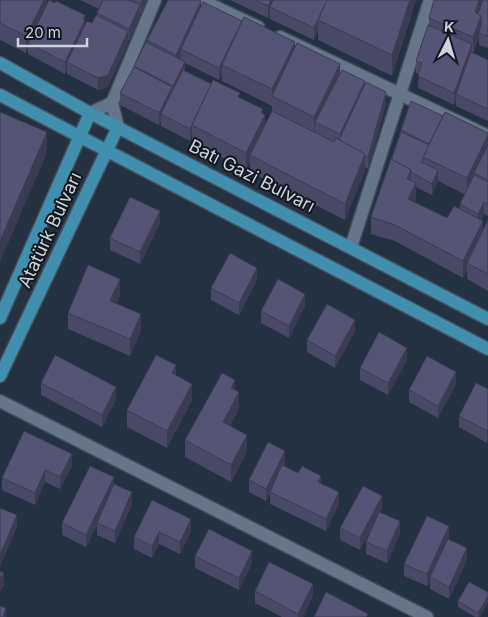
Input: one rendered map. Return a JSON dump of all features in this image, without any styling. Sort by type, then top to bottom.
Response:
[{"type":"main road","name":"Batı Gazi Bulvarı","points":[[0,63],[90,113],[488,319]]},
{"type":"main road","points":[[0,95],[108,149],[488,349]]},
{"type":"main road","points":[[0,318],[90,113]]},
{"type":"main road","name":"Atatürk Bulvarı","points":[[0,376],[118,127]]},
{"type":"street","points":[[118,127],[112,103],[155,0]]},
{"type":"street","points":[[201,0],[488,136]]},
{"type":"street","points":[[351,247],[430,0]]},
{"type":"street","points":[[90,113],[112,103]]},
{"type":"street","points":[[0,401],[427,617]]},
{"type":"building","points":[[0,0],[44,0],[26,36],[0,23]]},
{"type":"building","points":[[49,0],[55,3],[56,1],[85,15],[83,19],[85,20],[65,62],[28,43]]},
{"type":"building","points":[[103,0],[129,0],[140,5],[129,29],[97,13]]},
{"type":"building","points":[[168,0],[201,1],[176,55],[147,40]]},
{"type":"building","points":[[255,0],[271,0],[268,6]]},
{"type":"building","points":[[273,0],[327,0],[314,28],[270,7]]},
{"type":"building","points":[[327,0],[410,0],[392,55],[318,20]]},
{"type":"building","points":[[434,0],[479,0],[475,12],[481,16],[473,37],[429,18]]},
{"type":"building","points":[[483,0],[488,0],[488,36],[479,33],[482,21],[481,16],[478,14]]},
{"type":"building","points":[[203,2],[242,21],[219,68],[181,49]]},
{"type":"building","points":[[96,15],[128,31],[108,75],[98,78],[67,62],[87,21],[92,23]]},
{"type":"building","points":[[244,17],[295,42],[272,89],[222,65]]},
{"type":"building","points":[[428,25],[472,44],[454,93],[418,76],[422,63],[416,61]]},
{"type":"building","points":[[146,42],[185,62],[173,86],[134,66]]},
{"type":"building","points":[[297,43],[340,64],[314,117],[272,96]]},
{"type":"building","points":[[471,52],[488,60],[488,109],[456,94]]},
{"type":"building","points":[[134,67],[172,87],[159,113],[120,93]]},
{"type":"building","points":[[183,70],[211,84],[190,129],[161,114]]},
{"type":"building","points":[[342,70],[365,81],[340,134],[315,122]]},
{"type":"building","points":[[213,80],[240,93],[238,97],[263,109],[261,113],[265,115],[246,153],[192,125]]},
{"type":"building","points":[[366,82],[386,92],[368,157],[339,140]]},
{"type":"building","points":[[411,101],[443,116],[429,144],[401,130]]},
{"type":"building","points":[[272,111],[334,142],[336,138],[365,154],[345,204],[250,155]]},
{"type":"building","points":[[0,112],[47,132],[0,241]]},
{"type":"building","points":[[445,112],[488,133],[467,178],[423,157]]},
{"type":"building","points":[[401,132],[429,145],[421,162],[438,170],[432,184],[392,159]]},
{"type":"building","points":[[488,145],[488,180],[474,173]]},
{"type":"building","points":[[391,159],[411,170],[407,179],[416,183],[408,199],[447,218],[454,206],[483,221],[463,261],[395,225],[371,217]]},
{"type":"building","points":[[474,175],[488,182],[488,204],[484,202],[478,214],[460,204]]},
{"type":"building","points":[[130,197],[160,211],[140,252],[110,238]]},
{"type":"building","points":[[488,220],[488,274],[467,263]]},
{"type":"building","points":[[230,253],[257,268],[239,303],[211,288]]},
{"type":"building","points":[[88,265],[120,279],[110,301],[141,314],[130,339],[68,313]]},
{"type":"building","points":[[278,279],[305,294],[289,326],[261,311]]},
{"type":"building","points":[[327,304],[355,320],[335,356],[307,340]]},
{"type":"building","points":[[379,332],[407,348],[388,383],[360,368]]},
{"type":"building","points":[[55,355],[116,387],[102,415],[41,383]]},
{"type":"building","points":[[156,355],[176,365],[172,373],[192,384],[167,431],[127,410]]},
{"type":"building","points":[[427,356],[456,372],[438,406],[409,390]]},
{"type":"building","points":[[222,373],[235,380],[231,388],[239,392],[223,422],[247,435],[231,465],[185,440]]},
{"type":"building","points":[[476,383],[488,389],[487,431],[459,416]]},
{"type":"building","points":[[24,431],[72,454],[60,477],[45,470],[35,493],[2,478]]},
{"type":"building","points":[[268,442],[285,451],[266,489],[249,480]]},
{"type":"building","points":[[282,465],[298,473],[302,466],[321,476],[318,482],[339,492],[326,519],[270,492]]},
{"type":"building","points":[[90,466],[114,477],[86,535],[62,523]]},
{"type":"building","points":[[114,484],[132,492],[115,531],[97,523]]},
{"type":"building","points":[[363,486],[382,496],[360,538],[340,528]]},
{"type":"building","points":[[152,500],[191,519],[180,542],[159,532],[152,546],[134,537]]},
{"type":"building","points":[[0,508],[17,515],[0,555]]},
{"type":"building","points":[[379,512],[400,521],[387,551],[366,542]]},
{"type":"building","points":[[427,516],[449,526],[427,574],[404,564]]},
{"type":"building","points":[[209,529],[252,551],[239,578],[195,556]]},
{"type":"building","points":[[448,539],[467,548],[449,587],[430,577]]},
{"type":"building","points":[[269,562],[313,584],[298,614],[255,591]]},
{"type":"building","points":[[0,571],[4,573],[0,580]]},
{"type":"building","points":[[469,582],[488,592],[488,596],[478,613],[458,601]]},
{"type":"building","points":[[326,592],[368,614],[366,617],[314,617]]},
{"type":"building","points":[[0,606],[6,608],[3,617],[0,617]]}]
